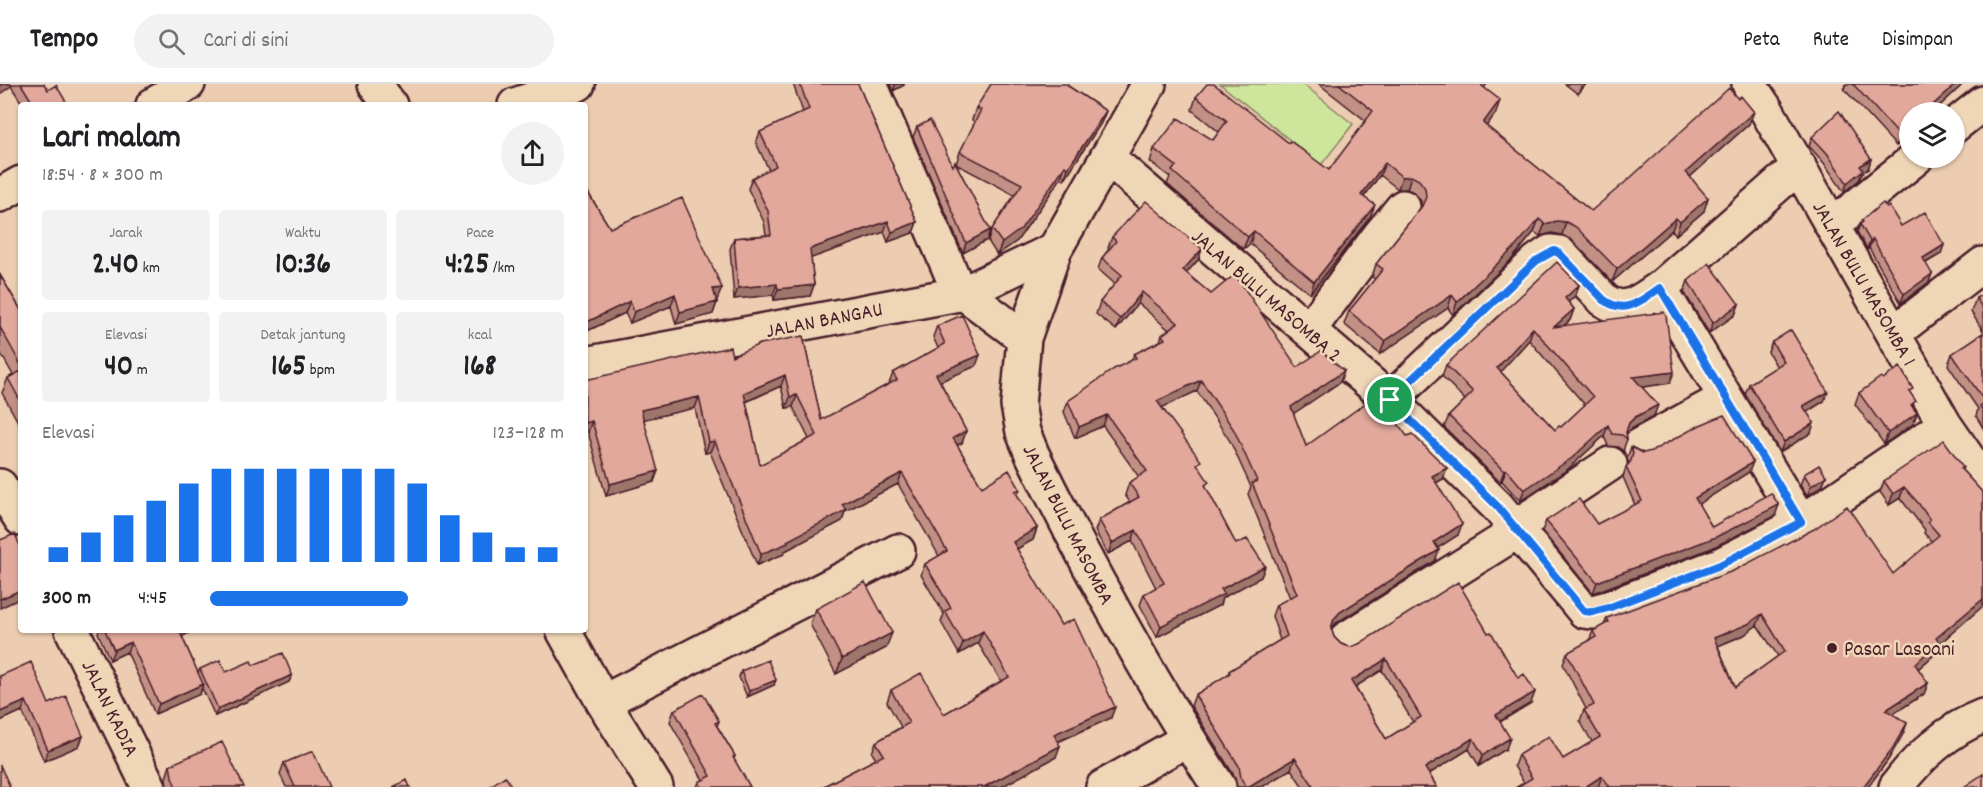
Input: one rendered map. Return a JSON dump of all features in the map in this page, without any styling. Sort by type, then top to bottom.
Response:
[{"type":"street","points":[[158,102],[188,84]]},
{"type":"street","points":[[375,84],[388,102]]},
{"type":"street","points":[[524,102],[578,84]]},
{"type":"street","points":[[870,84],[962,293],[1024,338]]},
{"type":"street","name":"JALAN BULU MASOMBA","points":[[1149,84],[1054,249],[1024,338],[1018,405],[1023,432],[1032,454],[1108,602],[1188,739],[1219,787]]},
{"type":"street","name":"JALAN BULU MASOMBA 1","points":[[1749,84],[1833,225],[1945,425],[1983,480]]},
{"type":"street","points":[[1965,117],[1983,103]]},
{"type":"street","name":"JALAN BULU MASOMBA 2","points":[[1107,157],[1390,400],[1517,529],[1588,613],[1608,608],[1720,565],[1801,522],[1945,425]]},
{"type":"street","points":[[1390,400],[1536,261],[1550,252],[1559,253],[1612,306],[1626,307],[1660,288],[1799,166]]},
{"type":"street","points":[[1833,225],[1904,168]]},
{"type":"street","points":[[0,195],[18,185]]},
{"type":"street","points":[[1309,330],[1403,207]]},
{"type":"street","name":"JALAN BANGAU","points":[[588,363],[962,293],[1054,249]]},
{"type":"street","points":[[1894,333],[1983,264]]},
{"type":"street","points":[[1660,288],[1801,522]]},
{"type":"street","points":[[1640,446],[1726,398]]},
{"type":"street","points":[[1346,639],[1517,529],[1610,464]]},
{"type":"street","points":[[0,486],[18,516]]},
{"type":"street","points":[[0,532],[18,523]]},
{"type":"street","points":[[603,702],[898,551]]},
{"type":"street","name":"JALAN KADIA","points":[[73,633],[149,787]]},
{"type":"street","points":[[565,633],[603,702],[656,787]]},
{"type":"street","points":[[1896,787],[1923,756],[1964,724],[1983,716]]},
{"type":"street","points":[[1103,787],[1188,739]]},
{"type":"green space","points":[[1220,84],[1303,84],[1353,124],[1321,165]]},
{"type":"building","points":[[21,84],[44,84],[48,90],[56,85],[66,102],[32,102]]},
{"type":"building","points":[[800,84],[858,84],[917,222],[892,232],[888,221],[810,249],[814,285],[778,289],[777,284],[738,288],[734,238],[771,235],[768,211],[752,178],[776,166],[760,132],[809,109]]},
{"type":"building","points":[[991,84],[1069,84],[1068,86],[1106,111],[1068,168],[1065,166],[1021,229],[1002,243],[992,229],[1022,184],[960,152],[981,110],[976,108]]},
{"type":"building","points":[[1207,84],[1214,84],[1289,143],[1290,141],[1329,170],[1373,111],[1339,84],[1483,84],[1482,86],[1500,100],[1483,123],[1591,211],[1729,88],[1738,99],[1741,96],[1754,112],[1686,172],[1708,198],[1680,222],[1676,218],[1617,269],[1576,227],[1557,221],[1545,224],[1539,219],[1516,246],[1457,302],[1452,295],[1385,341],[1349,311],[1383,269],[1376,264],[1422,206],[1426,197],[1425,188],[1419,180],[1411,176],[1402,177],[1385,163],[1361,195],[1375,205],[1314,282],[1254,231],[1248,237],[1172,171],[1176,166],[1154,149],[1178,118],[1213,140],[1227,121],[1196,97]]},
{"type":"building","points":[[1853,84],[1956,84],[1936,102],[1899,102],[1899,135]]},
{"type":"building","points":[[1839,111],[1871,159],[1860,166],[1863,170],[1847,183],[1827,153],[1812,137]]},
{"type":"building","points":[[930,120],[953,166],[955,162],[990,230],[966,243],[917,127]]},
{"type":"building","points":[[588,193],[610,228],[682,198],[722,288],[713,289],[717,302],[680,312],[675,294],[634,312],[630,301],[588,322]]},
{"type":"building","points":[[1146,201],[1202,249],[1183,270],[1211,294],[1233,276],[1239,280],[1297,367],[1321,351],[1344,371],[1291,407],[1306,446],[1374,397],[1388,410],[1407,436],[1412,434],[1447,468],[1432,476],[1462,524],[1434,542],[1439,550],[1340,612],[1331,628],[1334,637],[1341,644],[1350,647],[1359,644],[1458,582],[1518,678],[1524,674],[1535,692],[1496,715],[1510,738],[1483,755],[1473,738],[1425,768],[1437,787],[1314,787],[1295,758],[1246,787],[1241,778],[1239,766],[1195,695],[1230,673],[1229,671],[1287,636],[1276,605],[1297,594],[1252,483],[1257,481],[1234,430],[1201,380],[1157,401],[1201,461],[1197,464],[1209,482],[1205,485],[1236,544],[1247,539],[1265,566],[1221,589],[1224,594],[1161,626],[1144,594],[1164,583],[1136,530],[1112,543],[1099,520],[1139,497],[1129,483],[1147,471],[1107,415],[1079,427],[1068,401],[1114,369],[1136,358],[1134,354],[1165,339],[1162,335],[1178,323],[1142,292],[1120,319],[1100,302],[1122,275],[1102,258],[1116,241],[1112,237]],"holes":[[[1386,659],[1421,717],[1386,739],[1351,681]]]},
{"type":"building","points":[[1883,203],[1887,208],[1889,206],[1901,226],[1925,212],[1944,245],[1923,258],[1932,274],[1904,294],[1873,239],[1870,241],[1860,224]]},
{"type":"building","points":[[1557,262],[1579,285],[1565,298],[1574,309],[1554,327],[1664,312],[1674,372],[1633,377],[1658,405],[1635,417],[1629,423],[1626,432],[1627,439],[1622,435],[1612,434],[1608,425],[1572,458],[1524,490],[1506,469],[1504,471],[1449,416],[1473,392],[1446,365]],"holes":[[[1533,328],[1593,397],[1555,430],[1497,368]]]},
{"type":"building","points":[[1709,263],[1739,304],[1713,323],[1688,281]]},
{"type":"building","points":[[0,275],[18,305],[18,360],[0,327]]},
{"type":"building","points":[[1983,294],[1983,309],[1976,298]]},
{"type":"building","points":[[962,315],[980,355],[936,374],[966,431],[953,438],[982,487],[1009,470],[1020,489],[1015,491],[1037,528],[1013,542],[1061,625],[1074,619],[1115,707],[1054,734],[1060,746],[984,787],[822,787],[884,755],[876,742],[909,723],[891,690],[921,673],[944,714],[1009,677],[983,631],[963,643],[945,611],[951,608],[925,564],[947,551],[902,473],[842,504],[846,510],[787,541],[788,543],[761,554],[715,441],[709,442],[699,397],[641,410],[658,471],[610,484],[592,421],[588,422],[588,379],[730,347],[732,356],[760,344],[803,336],[821,420],[897,380],[893,373],[945,344],[937,326]],"holes":[[[785,375],[790,397],[797,395],[817,435],[760,465],[744,393]]]},
{"type":"building","points":[[1791,330],[1828,392],[1803,406],[1814,423],[1784,442],[1749,384],[1784,362],[1772,342]]},
{"type":"building","points":[[1983,333],[1983,399],[1952,354]]},
{"type":"building","points":[[1900,367],[1913,389],[1909,391],[1916,401],[1911,405],[1917,413],[1888,433],[1859,393]]},
{"type":"building","points":[[18,373],[18,396],[8,378]]},
{"type":"building","points":[[1724,415],[1753,462],[1695,498],[1712,527],[1771,493],[1779,505],[1716,537],[1597,582],[1546,521],[1579,499],[1597,524],[1642,501],[1626,467],[1633,453],[1631,447],[1643,453],[1652,451]]},
{"type":"building","points":[[1944,440],[1963,467],[1961,469],[1983,493],[1983,599],[1936,638],[1939,642],[1915,664],[1928,683],[1886,710],[1907,723],[1892,749],[1863,787],[1610,787],[1602,776],[1585,787],[1517,787],[1532,778],[1518,755],[1549,736],[1563,759],[1600,737],[1584,710],[1594,705],[1567,653],[1596,637],[1593,631],[1609,622],[1607,618],[1733,571],[1814,529],[1847,506],[1893,574],[1939,535],[1928,522],[1930,520],[1919,504],[1904,487],[1893,494],[1884,481]],"holes":[[[1762,614],[1785,651],[1735,687],[1714,638],[1748,624]]]},
{"type":"building","points":[[1819,465],[1826,476],[1811,486],[1804,474]]},
{"type":"building","points":[[15,534],[18,541],[18,591],[0,599],[0,540]]},
{"type":"building","points":[[865,582],[892,633],[842,659],[816,609]]},
{"type":"building","points":[[106,633],[180,633],[203,684],[159,704],[131,642],[114,650]]},
{"type":"building","points":[[283,653],[292,675],[218,709],[200,669],[220,660],[226,672],[251,661],[253,665]]},
{"type":"building","points":[[768,660],[776,680],[749,691],[741,671]]},
{"type":"building","points":[[31,662],[49,704],[66,696],[83,736],[48,750],[26,701],[0,712],[0,676]]},
{"type":"building","points":[[703,694],[719,721],[715,723],[750,787],[702,787],[699,782],[711,776],[674,710]]},
{"type":"building","points":[[222,742],[244,787],[176,787],[170,765]]},
{"type":"building","points":[[313,751],[329,787],[295,787],[284,763]]},
{"type":"building","points":[[0,765],[10,787],[0,787]]},
{"type":"building","points":[[1983,774],[1983,787],[1964,787]]},
{"type":"building","points":[[505,776],[512,787],[489,787]]},
{"type":"building","points":[[407,780],[410,787],[393,787]]},
{"type":"place","name":"Pasar Lasoani","points":[[1832,648]]},
{"type":"route","points":[[1554,251],[1559,253],[1612,306],[1626,307],[1660,288],[1801,522],[1720,565],[1608,608],[1588,613],[1498,507],[1390,400],[1536,261],[1554,251]]}]
